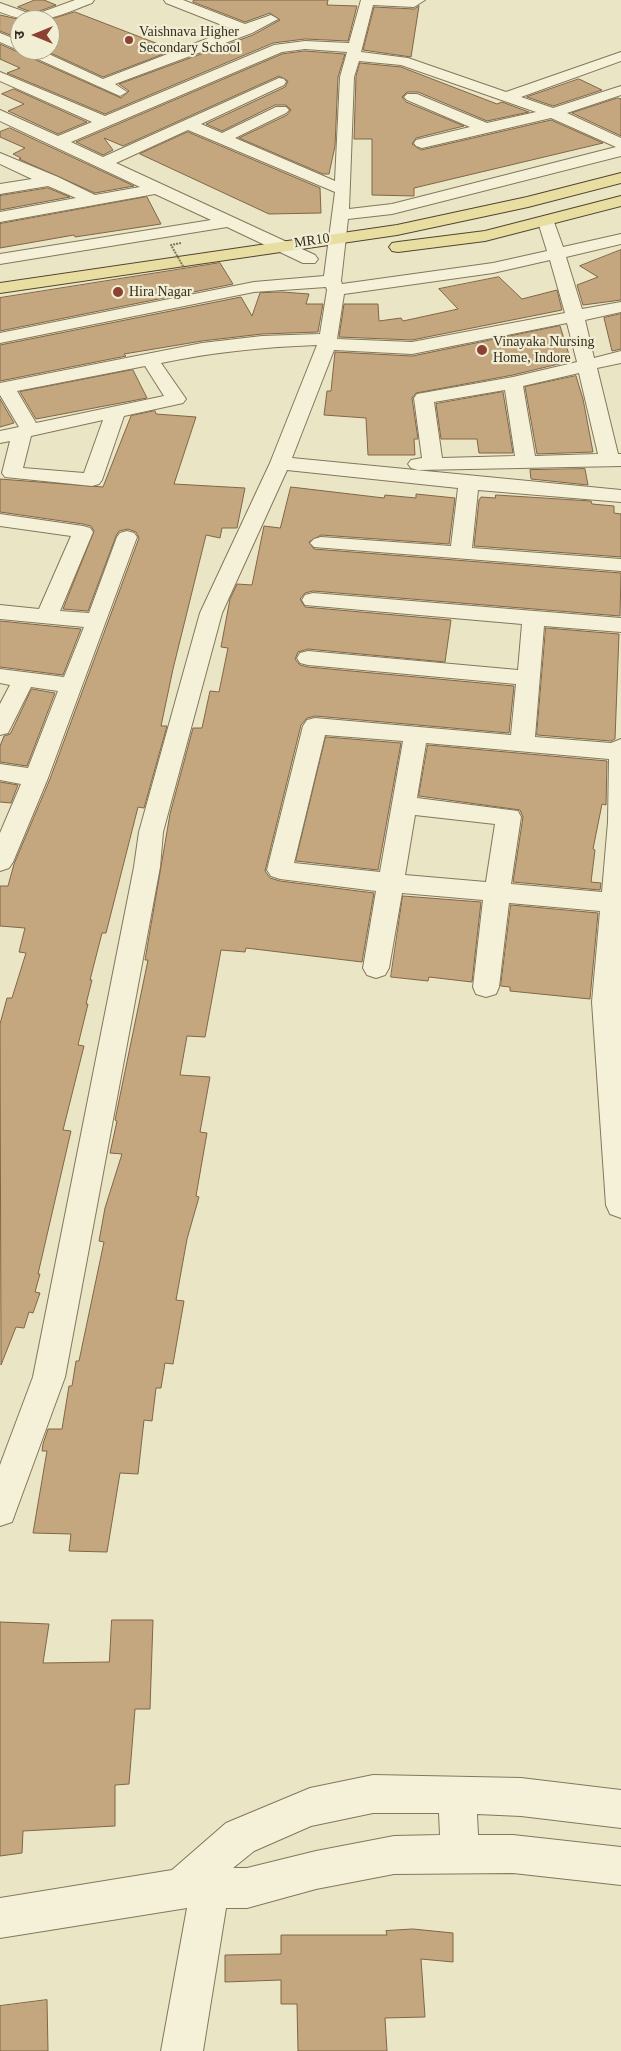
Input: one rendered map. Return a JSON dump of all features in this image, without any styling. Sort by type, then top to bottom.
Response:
[{"type":"main road","name":"MR10","points":[[0,304],[170,277],[309,259],[336,246],[461,218],[621,178]]},
{"type":"main road","name":"MR10","points":[[0,288],[281,245],[336,246],[485,236],[546,222],[621,201]]},
{"type":"street","points":[[60,10],[87,0]]},
{"type":"street","points":[[171,0],[247,30]]},
{"type":"street","points":[[0,1510],[49,1377],[147,867],[151,832],[211,613],[280,464],[328,342],[343,190],[347,77],[368,1],[414,3],[418,0]]},
{"type":"street","points":[[103,84],[247,30],[271,19]]},
{"type":"street","points":[[57,142],[279,48],[305,45],[403,61],[553,113],[621,144]]},
{"type":"street","points":[[506,97],[621,56]]},
{"type":"street","points":[[50,60],[146,104]]},
{"type":"street","points":[[0,76],[104,122]]},
{"type":"street","points":[[103,163],[279,82]]},
{"type":"street","points":[[422,143],[487,130],[553,113],[621,90]]},
{"type":"street","points":[[412,97],[487,130]]},
{"type":"street","points":[[223,138],[281,110]]},
{"type":"street","points":[[0,115],[309,259]]},
{"type":"street","points":[[188,124],[343,190]]},
{"type":"street","points":[[340,215],[392,209],[621,151]]},
{"type":"street","points":[[0,158],[93,200]]},
{"type":"street","points":[[0,189],[52,180]]},
{"type":"street","points":[[0,217],[159,188]]},
{"type":"street","points":[[0,259],[229,222]]},
{"type":"street","points":[[320,469],[433,463],[615,460],[586,365],[558,254],[546,222]]},
{"type":"street","points":[[0,338],[254,287],[334,286],[493,268],[621,239]]},
{"type":"street","points":[[116,412],[92,480],[12,473],[26,431],[3,388],[202,349],[262,342],[328,342],[412,348],[621,307]]},
{"type":"street","points":[[433,463],[424,398],[513,382],[621,357]]},
{"type":"street","points":[[0,438],[176,399],[150,360]]},
{"type":"street","points":[[513,382],[526,462]]},
{"type":"street","points":[[280,464],[621,496]]},
{"type":"street","points":[[461,552],[469,483]]},
{"type":"street","points":[[0,520],[83,532],[47,616]]},
{"type":"street","points":[[0,862],[36,778],[70,685],[97,621],[127,537]]},
{"type":"street","points":[[321,542],[621,565]]},
{"type":"street","points":[[313,600],[621,626]]},
{"type":"street","points":[[0,612],[97,621]]},
{"type":"street","points":[[522,744],[534,618]]},
{"type":"street","points":[[308,658],[528,678]]},
{"type":"street","points":[[0,676],[70,685]]},
{"type":"street","points":[[0,727],[24,679]]},
{"type":"street","points":[[618,903],[390,883],[280,870],[315,726],[621,752]]},
{"type":"street","points":[[376,968],[416,735]]},
{"type":"street","points":[[621,747],[618,903],[606,1002],[621,1205]]},
{"type":"street","points":[[0,772],[36,778]]},
{"type":"street","points":[[404,805],[510,817],[497,892],[486,987]]},
{"type":"street","points":[[182,2051],[202,1942],[195,1888],[240,1837],[310,1807],[373,1794],[457,1794],[521,1797],[621,1809]]},
{"type":"street","points":[[457,1794],[460,1854]]},
{"type":"street","points":[[0,1918],[195,1888],[247,1888],[316,1870],[394,1855],[513,1854],[621,1866]]},
{"type":"path","points":[[182,244],[171,245],[184,268]]},
{"type":"building","points":[[35,0],[44,0],[56,5],[42,10],[26,10],[18,7]]},
{"type":"building","points":[[194,0],[328,0],[327,5],[357,6],[348,41],[305,39],[273,43],[105,114],[7,73],[20,68],[0,59],[0,44],[10,48],[10,60],[36,60],[121,98],[129,91],[119,84],[253,35],[280,20],[270,13],[245,22],[193,2]]},
{"type":"building","points":[[419,6],[411,57],[363,50],[374,7],[414,9]]},
{"type":"building","points":[[75,12],[174,50],[103,77],[60,57],[60,16]]},
{"type":"building","points":[[0,15],[10,17],[10,35],[0,31]]},
{"type":"building","points":[[305,51],[345,54],[338,77],[335,146],[329,174],[323,174],[239,138],[287,115],[291,110],[286,105],[275,105],[222,131],[206,124],[285,87],[288,81],[279,76],[123,146],[104,138],[113,150],[103,155],[76,142],[282,54]]},
{"type":"building","points":[[360,63],[401,67],[497,104],[502,102],[529,112],[487,121],[418,92],[407,92],[402,97],[406,102],[464,126],[416,138],[412,144],[421,150],[551,120],[603,143],[414,188],[414,196],[372,195],[372,139],[354,139],[356,77]]},
{"type":"building","points":[[579,79],[602,90],[553,106],[527,97]]},
{"type":"building","points":[[14,89],[87,122],[58,134],[8,111],[24,104],[2,94]]},
{"type":"building","points":[[618,98],[621,99],[621,136],[572,113]]},
{"type":"building","points":[[10,128],[134,186],[95,193],[19,159],[21,158],[13,154],[25,148],[0,137],[0,132]]},
{"type":"building","points":[[188,132],[320,188],[321,213],[269,214],[140,154]]},
{"type":"building","points":[[48,188],[70,197],[0,210],[0,196]]},
{"type":"building","points":[[147,197],[161,224],[75,237],[74,235],[0,248],[0,224]]},
{"type":"building","points":[[621,250],[621,300],[583,305],[577,285],[598,277],[580,266]]},
{"type":"building","name":"Hira Nagar","points":[[220,263],[233,284],[0,331],[0,298]]},
{"type":"building","points":[[499,277],[522,299],[557,290],[562,310],[412,340],[339,337],[344,304],[378,304],[379,321],[401,318],[403,321],[458,309],[439,289]]},
{"type":"building","points":[[260,293],[309,294],[306,304],[323,304],[318,332],[262,334],[202,341],[124,354],[126,356],[0,381],[0,345],[241,297],[252,316]]},
{"type":"building","points":[[621,314],[621,349],[612,351],[604,318]]},
{"type":"building","points":[[560,326],[571,361],[513,375],[416,393],[412,398],[418,439],[414,439],[415,455],[368,455],[366,418],[324,415],[327,391],[331,391],[335,352],[412,356]]},
{"type":"building","points":[[133,370],[147,398],[36,419],[20,392]]},
{"type":"building","points":[[576,376],[583,399],[593,452],[537,454],[525,387]]},
{"type":"building","points":[[503,392],[513,453],[479,453],[477,439],[441,439],[436,404]]},
{"type":"building","points":[[0,399],[14,423],[0,427]]},
{"type":"building","points":[[155,411],[156,414],[196,417],[174,484],[245,488],[237,528],[222,528],[220,538],[206,535],[161,726],[167,726],[144,808],[138,807],[106,933],[102,933],[90,980],[92,980],[86,1004],[88,1004],[78,1045],[84,1046],[63,1130],[71,1131],[35,1292],[40,1293],[33,1313],[29,1312],[24,1328],[16,1327],[1,1365],[0,1024],[7,998],[12,998],[26,953],[19,952],[25,928],[0,926],[0,886],[8,886],[14,864],[50,779],[139,538],[136,532],[128,529],[119,531],[88,611],[63,609],[94,531],[91,526],[83,524],[0,512],[0,479],[103,487],[131,416]]},
{"type":"building","points":[[585,469],[588,485],[531,479],[530,470]]},
{"type":"building","points":[[291,487],[384,498],[385,495],[416,498],[416,494],[455,498],[449,544],[321,535],[309,542],[314,549],[621,573],[620,616],[313,591],[305,593],[300,599],[305,607],[451,620],[445,662],[308,649],[298,652],[295,659],[300,665],[308,667],[514,686],[509,733],[315,716],[307,718],[301,725],[265,871],[270,878],[280,881],[374,893],[362,962],[246,948],[245,952],[221,950],[205,1037],[187,1036],[180,1075],[210,1077],[200,1132],[207,1133],[196,1196],[199,1197],[187,1239],[176,1300],[184,1301],[173,1364],[165,1363],[161,1388],[156,1388],[152,1421],[144,1420],[138,1474],[120,1473],[107,1552],[69,1551],[71,1534],[33,1533],[47,1451],[42,1451],[48,1429],[62,1429],[69,1386],[72,1386],[76,1361],[79,1361],[104,1242],[99,1241],[105,1208],[122,1154],[110,1153],[148,960],[145,960],[170,814],[193,728],[202,728],[210,691],[219,692],[228,648],[221,647],[230,599],[237,584],[252,585],[264,526],[280,528]]},
{"type":"building","points":[[496,495],[591,501],[592,504],[614,506],[614,513],[621,514],[621,557],[474,546],[479,500],[481,497],[495,498]]},
{"type":"building","points":[[0,621],[81,629],[63,675],[0,667]]},
{"type":"building","points":[[546,628],[619,634],[615,739],[611,741],[537,735]]},
{"type":"building","points":[[32,689],[55,693],[27,766],[0,762],[0,746],[4,736],[10,734]]},
{"type":"building","points":[[326,737],[401,743],[378,870],[296,861]]},
{"type":"building","points":[[428,745],[607,761],[606,805],[602,804],[593,849],[595,850],[591,882],[601,883],[600,890],[513,882],[523,817],[520,810],[419,796]]},
{"type":"building","points":[[0,782],[18,785],[11,803],[0,802]]},
{"type":"building","points":[[403,896],[481,902],[472,982],[429,977],[428,981],[391,977]]},
{"type":"building","points":[[511,905],[598,913],[590,999],[510,991],[510,987],[501,986]]},
{"type":"building","points":[[112,1620],[153,1620],[150,1709],[135,1709],[129,1784],[115,1785],[115,1826],[23,1831],[22,1853],[0,1856],[0,1622],[49,1624],[43,1663],[109,1662]]},
{"type":"building","points":[[413,1929],[453,1933],[453,1962],[421,1959],[425,2017],[385,2018],[387,2051],[298,2051],[297,2004],[281,2004],[281,1980],[225,1982],[225,1955],[281,1954],[281,1935],[387,1935],[386,1931]]},
{"type":"building","points":[[47,2000],[48,2051],[0,2051],[0,2006]]},
{"type":"place","name":"Vaishnava Higher Secondary School","points":[[129,40]]},
{"type":"place","name":"Hira Nagar","points":[[118,292]]},
{"type":"place","name":"Vinayaka Nursing Home, Indore","points":[[482,350]]}]
